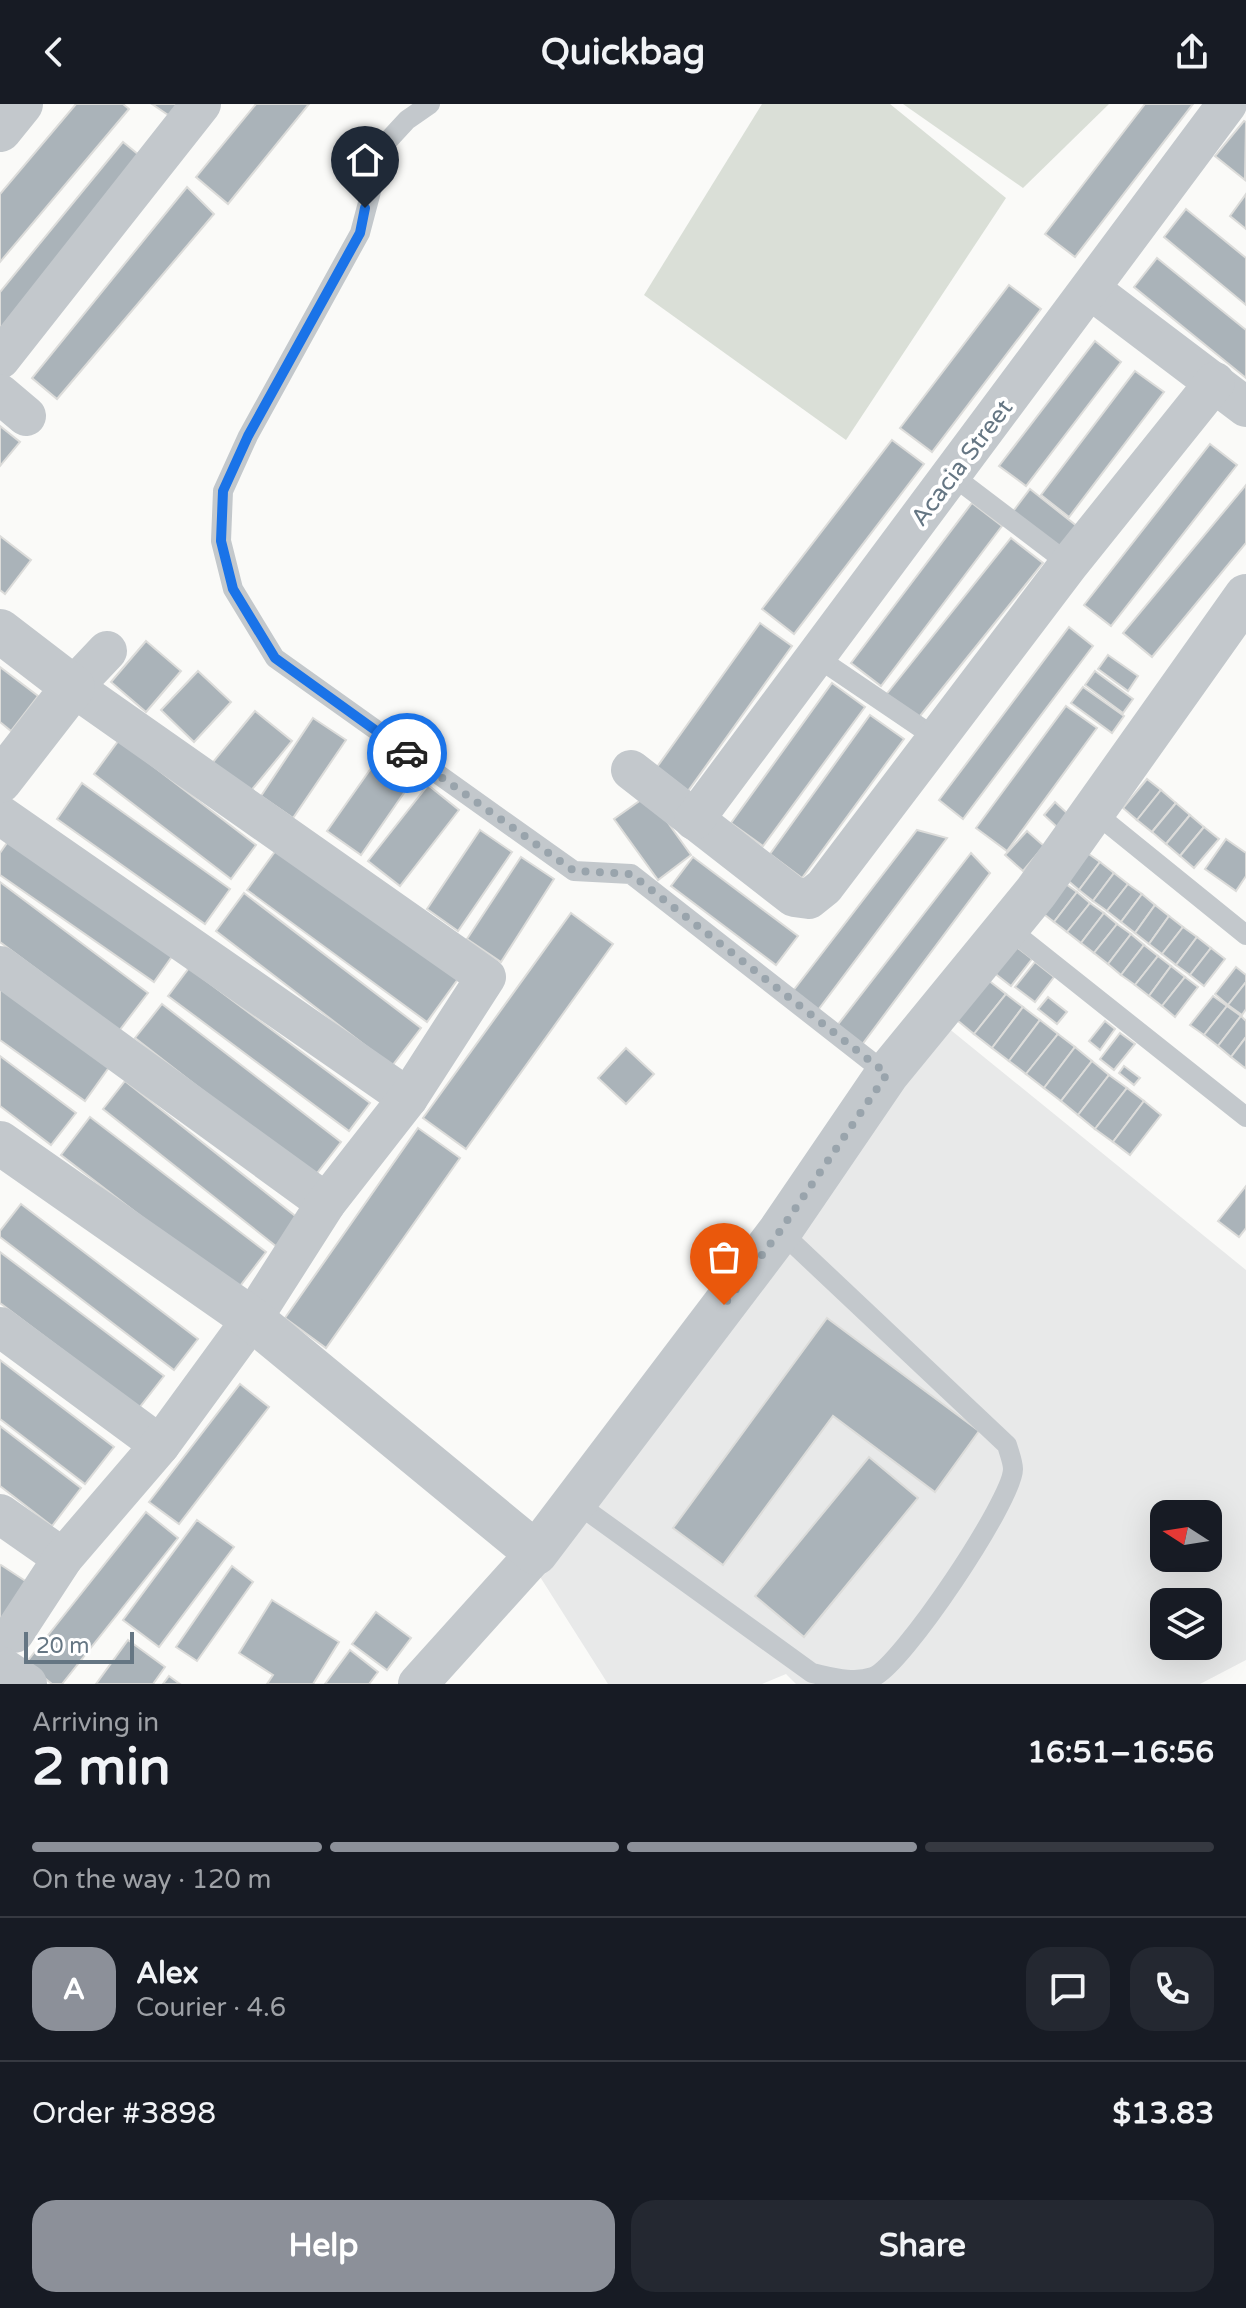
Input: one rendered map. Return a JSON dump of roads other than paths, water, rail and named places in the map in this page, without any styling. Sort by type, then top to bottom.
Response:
[{"type":"street","points":[[0,130],[21,104]]},
{"type":"street","points":[[0,359],[201,104]]},
{"type":"street","name":"Acacia Street","points":[[694,820],[1227,104]]},
{"type":"street","points":[[1090,289],[1246,407]]},
{"type":"street","points":[[631,770],[794,897],[809,899],[824,887],[1069,564],[1215,382]]},
{"type":"street","points":[[418,1684],[536,1553],[575,1502],[780,1231],[887,1074],[1008,928],[1094,812],[1246,596]]},
{"type":"street","points":[[0,631],[73,687],[482,971],[486,977],[485,985],[408,1098],[326,1203],[252,1319],[160,1445],[63,1558],[7,1650],[27,1684]]},
{"type":"street","points":[[0,781],[73,687],[107,651]]},
{"type":"street","points":[[0,815],[408,1098]]},
{"type":"street","points":[[0,966],[326,1203]]},
{"type":"street","points":[[0,1143],[252,1319],[536,1553]]},
{"type":"street","points":[[0,1327],[160,1445]]},
{"type":"street","points":[[0,1514],[63,1558]]},
{"type":"lane","points":[[430,104],[407,120],[383,146],[360,233],[248,436],[223,491],[221,541],[233,589],[275,658],[574,871],[631,874],[887,1074]]},
{"type":"lane","points":[[953,476],[1069,564]]},
{"type":"lane","points":[[815,656],[936,738]]},
{"type":"lane","points":[[1094,812],[1246,935]]},
{"type":"lane","points":[[1008,928],[1246,1117]]},
{"type":"lane","points":[[575,1502],[812,1673],[846,1681],[874,1677],[904,1650],[997,1514],[1013,1470],[1007,1445],[780,1231]]}]
